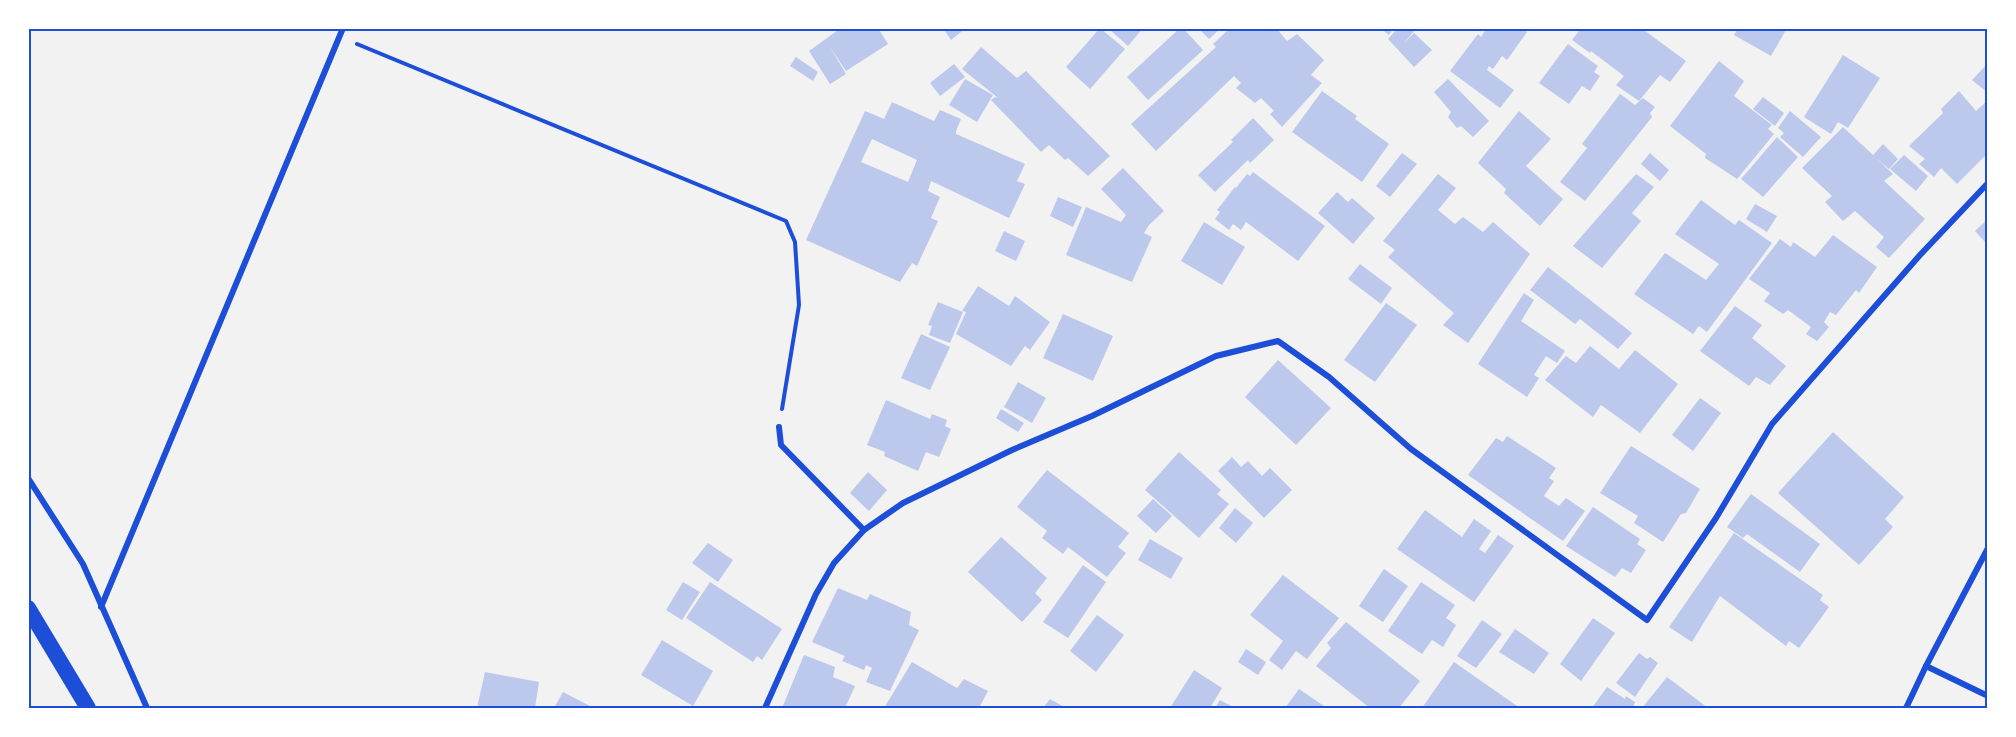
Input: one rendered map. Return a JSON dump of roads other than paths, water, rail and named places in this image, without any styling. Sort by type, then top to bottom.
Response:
[{"type":"highway","points":[[28,608],[88,708]]},
{"type":"street","points":[[101,607],[343,28]]},
{"type":"street","points":[[765,708],[822,583],[834,562],[864,530],[913,498],[1012,450],[1092,417],[1216,356],[1278,341],[1329,377],[1411,449],[1647,620],[1716,518],[1772,424],[1920,255],[1988,183]]},
{"type":"street","points":[[778,427],[781,445],[864,530]]},
{"type":"street","points":[[28,478],[83,564],[147,708]]},
{"type":"street","points":[[1906,708],[1988,548]]},
{"type":"street","points":[[1926,666],[1988,696]]}]
